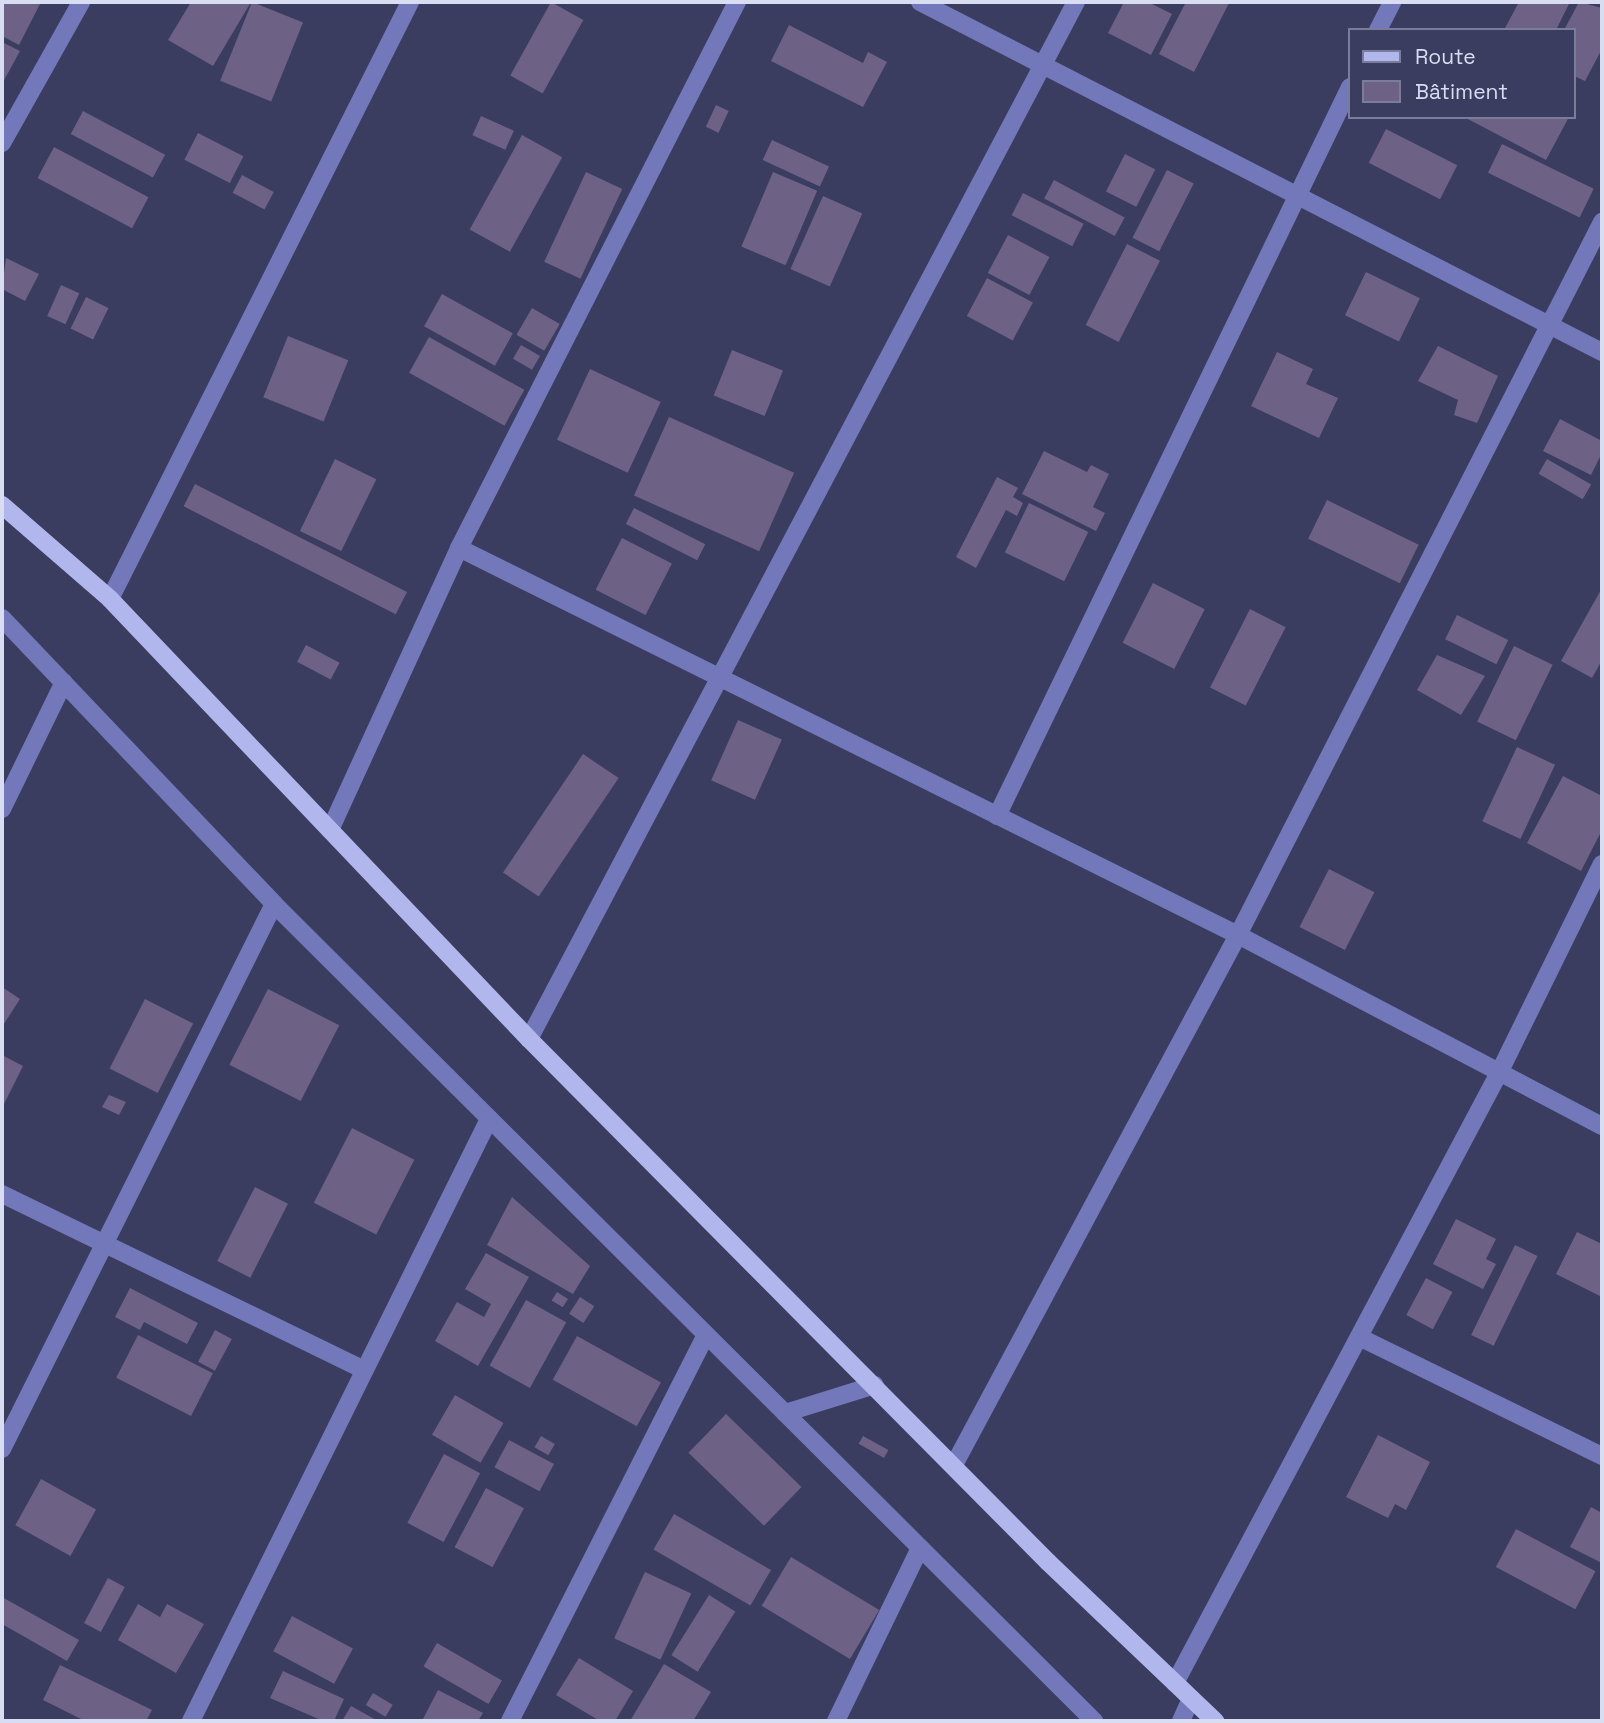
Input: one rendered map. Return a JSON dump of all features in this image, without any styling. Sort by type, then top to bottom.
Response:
[{"type":"main road","points":[[2,505],[110,600],[529,1039],[955,1463],[1048,1562],[1215,1721]]},
{"type":"street","points":[[2,143],[81,2]]},
{"type":"street","points":[[110,600],[410,2]]},
{"type":"street","points":[[330,830],[459,548],[737,2]]},
{"type":"street","points":[[920,2],[1042,68],[1298,194],[1602,352]]},
{"type":"street","points":[[529,1039],[1076,2]]},
{"type":"street","points":[[1379,28],[1392,2]]},
{"type":"street","points":[[997,816],[1348,91]]},
{"type":"street","points":[[955,1463],[1238,935],[1552,328],[1602,222]]},
{"type":"street","points":[[459,548],[1238,935],[1602,1126]]},
{"type":"street","points":[[2,618],[274,904],[1094,1721]]},
{"type":"street","points":[[2,809],[64,682]]},
{"type":"street","points":[[1175,1683],[1499,1073],[1602,864]]},
{"type":"street","points":[[2,1449],[274,904]]},
{"type":"street","points":[[191,1721],[489,1119]]},
{"type":"street","points":[[2,1195],[103,1247],[364,1370]]},
{"type":"street","points":[[510,1721],[706,1335]]},
{"type":"street","points":[[1359,1337],[1602,1456]]},
{"type":"street","points":[[785,1413],[875,1385]]},
{"type":"street","points":[[836,1721],[920,1548]]},
{"type":"street","points":[[1181,1721],[1191,1699]]},
{"type":"building","points":[[2,2],[40,4],[19,45],[2,36]]},
{"type":"building","points":[[191,2],[251,2],[213,66],[168,40]]},
{"type":"building","points":[[252,2],[303,23],[271,101],[220,81]]},
{"type":"building","points":[[551,2],[583,20],[543,93],[510,75]]},
{"type":"building","points":[[1124,2],[1148,2],[1172,14],[1151,55],[1108,33]]},
{"type":"building","points":[[1186,2],[1229,3],[1194,72],[1159,54]]},
{"type":"building","points":[[1519,2],[1570,2],[1557,28],[1505,28]]},
{"type":"building","points":[[1579,2],[1602,8],[1602,49],[1585,81],[1576,77],[1576,28],[1565,28]]},
{"type":"building","points":[[789,25],[863,63],[868,52],[887,62],[863,107],[771,61]]},
{"type":"building","points":[[2,42],[20,51],[2,84]]},
{"type":"building","points":[[716,105],[729,111],[719,133],[706,127]]},
{"type":"building","points":[[83,111],[165,155],[153,178],[71,134]]},
{"type":"building","points":[[481,116],[514,131],[505,150],[472,135]]},
{"type":"building","points":[[1468,119],[1568,119],[1546,160]]},
{"type":"building","points":[[1386,129],[1457,165],[1440,199],[1369,163]]},
{"type":"building","points":[[198,133],[243,156],[230,183],[184,160]]},
{"type":"building","points":[[522,135],[562,157],[510,252],[470,229]]},
{"type":"building","points":[[772,140],[829,167],[820,187],[763,160]]},
{"type":"building","points":[[1502,144],[1594,189],[1580,217],[1488,173]]},
{"type":"building","points":[[54,147],[148,197],[132,228],[38,178]]},
{"type":"building","points":[[1125,154],[1155,169],[1136,207],[1106,191]]},
{"type":"building","points":[[1167,170],[1194,184],[1159,251],[1132,238]]},
{"type":"building","points":[[586,172],[622,189],[580,279],[544,262]]},
{"type":"building","points":[[773,172],[817,191],[786,265],[741,247]]},
{"type":"building","points":[[242,175],[274,192],[264,210],[233,193]]},
{"type":"building","points":[[1054,180],[1125,218],[1115,236],[1044,199]]},
{"type":"building","points":[[1023,193],[1084,224],[1072,246],[1012,215]]},
{"type":"building","points":[[823,196],[862,213],[830,287],[790,269]]},
{"type":"building","points":[[1008,235],[1049,257],[1029,295],[988,273]]},
{"type":"building","points":[[1127,244],[1160,261],[1119,342],[1086,325]]},
{"type":"building","points":[[6,258],[39,274],[25,301],[2,289]]},
{"type":"building","points":[[1366,272],[1420,298],[1399,341],[1345,315]]},
{"type":"building","points":[[987,278],[1033,302],[1013,340],[967,316]]},
{"type":"building","points":[[61,285],[79,293],[65,324],[47,316]]},
{"type":"building","points":[[442,294],[513,333],[495,366],[424,326]]},
{"type":"building","points":[[86,297],[108,308],[93,339],[71,328]]},
{"type":"building","points":[[532,308],[560,324],[544,351],[516,335]]},
{"type":"building","points":[[288,336],[348,360],[324,422],[263,397]]},
{"type":"building","points":[[429,337],[524,390],[504,426],[409,373]]},
{"type":"building","points":[[521,345],[540,356],[532,370],[513,359]]},
{"type":"building","points":[[1438,346],[1498,376],[1477,423],[1454,415],[1458,400],[1418,381]]},
{"type":"building","points":[[732,350],[783,371],[765,416],[714,395]]},
{"type":"building","points":[[1277,352],[1313,369],[1306,384],[1338,398],[1319,438],[1251,406]]},
{"type":"building","points":[[590,369],[661,402],[628,473],[557,440]]},
{"type":"building","points":[[669,417],[794,473],[759,551],[634,496]]},
{"type":"building","points":[[1560,419],[1602,441],[1602,453],[1591,475],[1543,451]]},
{"type":"building","points":[[1044,451],[1087,472],[1091,465],[1109,474],[1093,507],[1105,513],[1096,531],[1022,494]]},
{"type":"building","points":[[335,459],[376,479],[341,551],[300,531]]},
{"type":"building","points":[[1547,459],[1591,484],[1583,499],[1538,474]]},
{"type":"building","points":[[997,477],[1018,488],[1013,497],[1023,503],[1017,516],[1006,510],[976,568],[956,557]]},
{"type":"building","points":[[195,484],[407,592],[396,614],[184,506]]},
{"type":"building","points":[[1327,500],[1419,545],[1400,583],[1308,539]]},
{"type":"building","points":[[1029,503],[1088,532],[1064,581],[1005,552]]},
{"type":"building","points":[[634,508],[705,544],[697,560],[626,524]]},
{"type":"building","points":[[622,538],[672,563],[646,615],[596,590]]},
{"type":"building","points":[[1153,583],[1205,609],[1174,669],[1123,643]]},
{"type":"building","points":[[1602,588],[1602,660],[1592,678],[1561,661]]},
{"type":"building","points":[[1250,609],[1286,627],[1246,706],[1210,687]]},
{"type":"building","points":[[1457,615],[1508,640],[1496,664],[1445,639]]},
{"type":"building","points":[[306,645],[340,663],[331,680],[297,662]]},
{"type":"building","points":[[1514,646],[1553,665],[1516,740],[1477,721]]},
{"type":"building","points":[[1437,655],[1485,676],[1461,715],[1417,690]]},
{"type":"building","points":[[738,720],[782,740],[755,800],[711,780]]},
{"type":"building","points":[[1517,747],[1555,765],[1520,839],[1482,821]]},
{"type":"building","points":[[583,754],[619,778],[539,897],[503,873]]},
{"type":"building","points":[[1563,776],[1602,796],[1602,830],[1581,871],[1527,843]]},
{"type":"building","points":[[1329,869],[1374,892],[1345,950],[1299,927]]},
{"type":"building","points":[[2,987],[20,999],[2,1027]]},
{"type":"building","points":[[268,989],[339,1025],[301,1101],[229,1065]]},
{"type":"building","points":[[145,999],[193,1024],[158,1093],[110,1068]]},
{"type":"building","points":[[2,1055],[23,1066],[2,1108]]},
{"type":"building","points":[[109,1095],[126,1102],[119,1115],[102,1107]]},
{"type":"building","points":[[352,1128],[414,1160],[376,1235],[314,1203]]},
{"type":"building","points":[[255,1187],[288,1204],[250,1278],[217,1261]]},
{"type":"building","points":[[512,1197],[590,1266],[573,1294],[487,1245]]},
{"type":"building","points":[[1456,1219],[1496,1239],[1486,1259],[1496,1264],[1483,1289],[1433,1264]]},
{"type":"building","points":[[1577,1232],[1602,1244],[1600,1296],[1556,1274]]},
{"type":"building","points":[[1515,1245],[1537,1256],[1494,1346],[1471,1335]]},
{"type":"building","points":[[486,1253],[529,1277],[478,1366],[435,1341],[457,1302],[484,1317],[491,1304],[465,1289]]},
{"type":"building","points":[[1426,1278],[1452,1292],[1433,1329],[1406,1315]]},
{"type":"building","points":[[130,1288],[198,1323],[187,1344],[144,1322],[140,1330],[115,1317]]},
{"type":"building","points":[[557,1292],[568,1299],[563,1307],[552,1300]]},
{"type":"building","points":[[580,1297],[594,1306],[583,1323],[569,1314]]},
{"type":"building","points":[[526,1300],[566,1322],[530,1388],[490,1366]]},
{"type":"building","points":[[215,1330],[232,1339],[215,1371],[198,1362]]},
{"type":"building","points":[[138,1335],[213,1373],[191,1416],[116,1378]]},
{"type":"building","points":[[577,1336],[661,1383],[637,1426],[553,1380]]},
{"type":"building","points":[[455,1395],[503,1423],[480,1463],[432,1435]]},
{"type":"building","points":[[726,1414],[802,1487],[764,1526],[688,1453]]},
{"type":"building","points":[[1378,1435],[1430,1462],[1406,1510],[1395,1504],[1388,1518],[1346,1497]]},
{"type":"building","points":[[541,1436],[555,1444],[548,1455],[534,1447]]},
{"type":"building","points":[[863,1436],[888,1450],[884,1458],[859,1444]]},
{"type":"building","points":[[509,1440],[554,1464],[539,1491],[494,1467]]},
{"type":"building","points":[[444,1454],[480,1473],[444,1542],[407,1523]]},
{"type":"building","points":[[41,1479],[96,1510],[70,1556],[15,1525]]},
{"type":"building","points":[[486,1488],[524,1508],[493,1567],[455,1547]]},
{"type":"building","points":[[1591,1507],[1602,1513],[1602,1563],[1570,1547]]},
{"type":"building","points":[[674,1514],[771,1570],[750,1606],[654,1550]]},
{"type":"building","points":[[1516,1529],[1595,1571],[1575,1609],[1496,1567]]},
{"type":"building","points":[[791,1557],[879,1610],[850,1659],[762,1606]]},
{"type":"building","points":[[645,1572],[691,1594],[660,1660],[614,1638]]},
{"type":"building","points":[[108,1578],[125,1587],[101,1632],[84,1623]]},
{"type":"building","points":[[709,1595],[735,1611],[698,1672],[671,1655]]},
{"type":"building","points":[[2,1597],[79,1640],[67,1661],[2,1624]]},
{"type":"building","points":[[138,1604],[160,1617],[167,1604],[204,1624],[176,1673],[118,1640]]},
{"type":"building","points":[[292,1616],[353,1648],[334,1684],[273,1651]]},
{"type":"building","points":[[437,1643],[502,1680],[488,1704],[424,1666]]},
{"type":"building","points":[[579,1658],[633,1691],[615,1721],[600,1721],[556,1695]]},
{"type":"building","points":[[664,1664],[711,1692],[693,1721],[630,1721]]},
{"type":"building","points":[[60,1665],[152,1710],[146,1721],[85,1721],[43,1700]]},
{"type":"building","points":[[283,1671],[344,1699],[334,1721],[323,1721],[270,1698]]},
{"type":"building","points":[[438,1690],[483,1713],[478,1721],[422,1721]]},
{"type":"building","points":[[373,1693],[393,1705],[386,1717],[366,1705]]},
{"type":"building","points":[[351,1706],[378,1721],[342,1721]]}]
